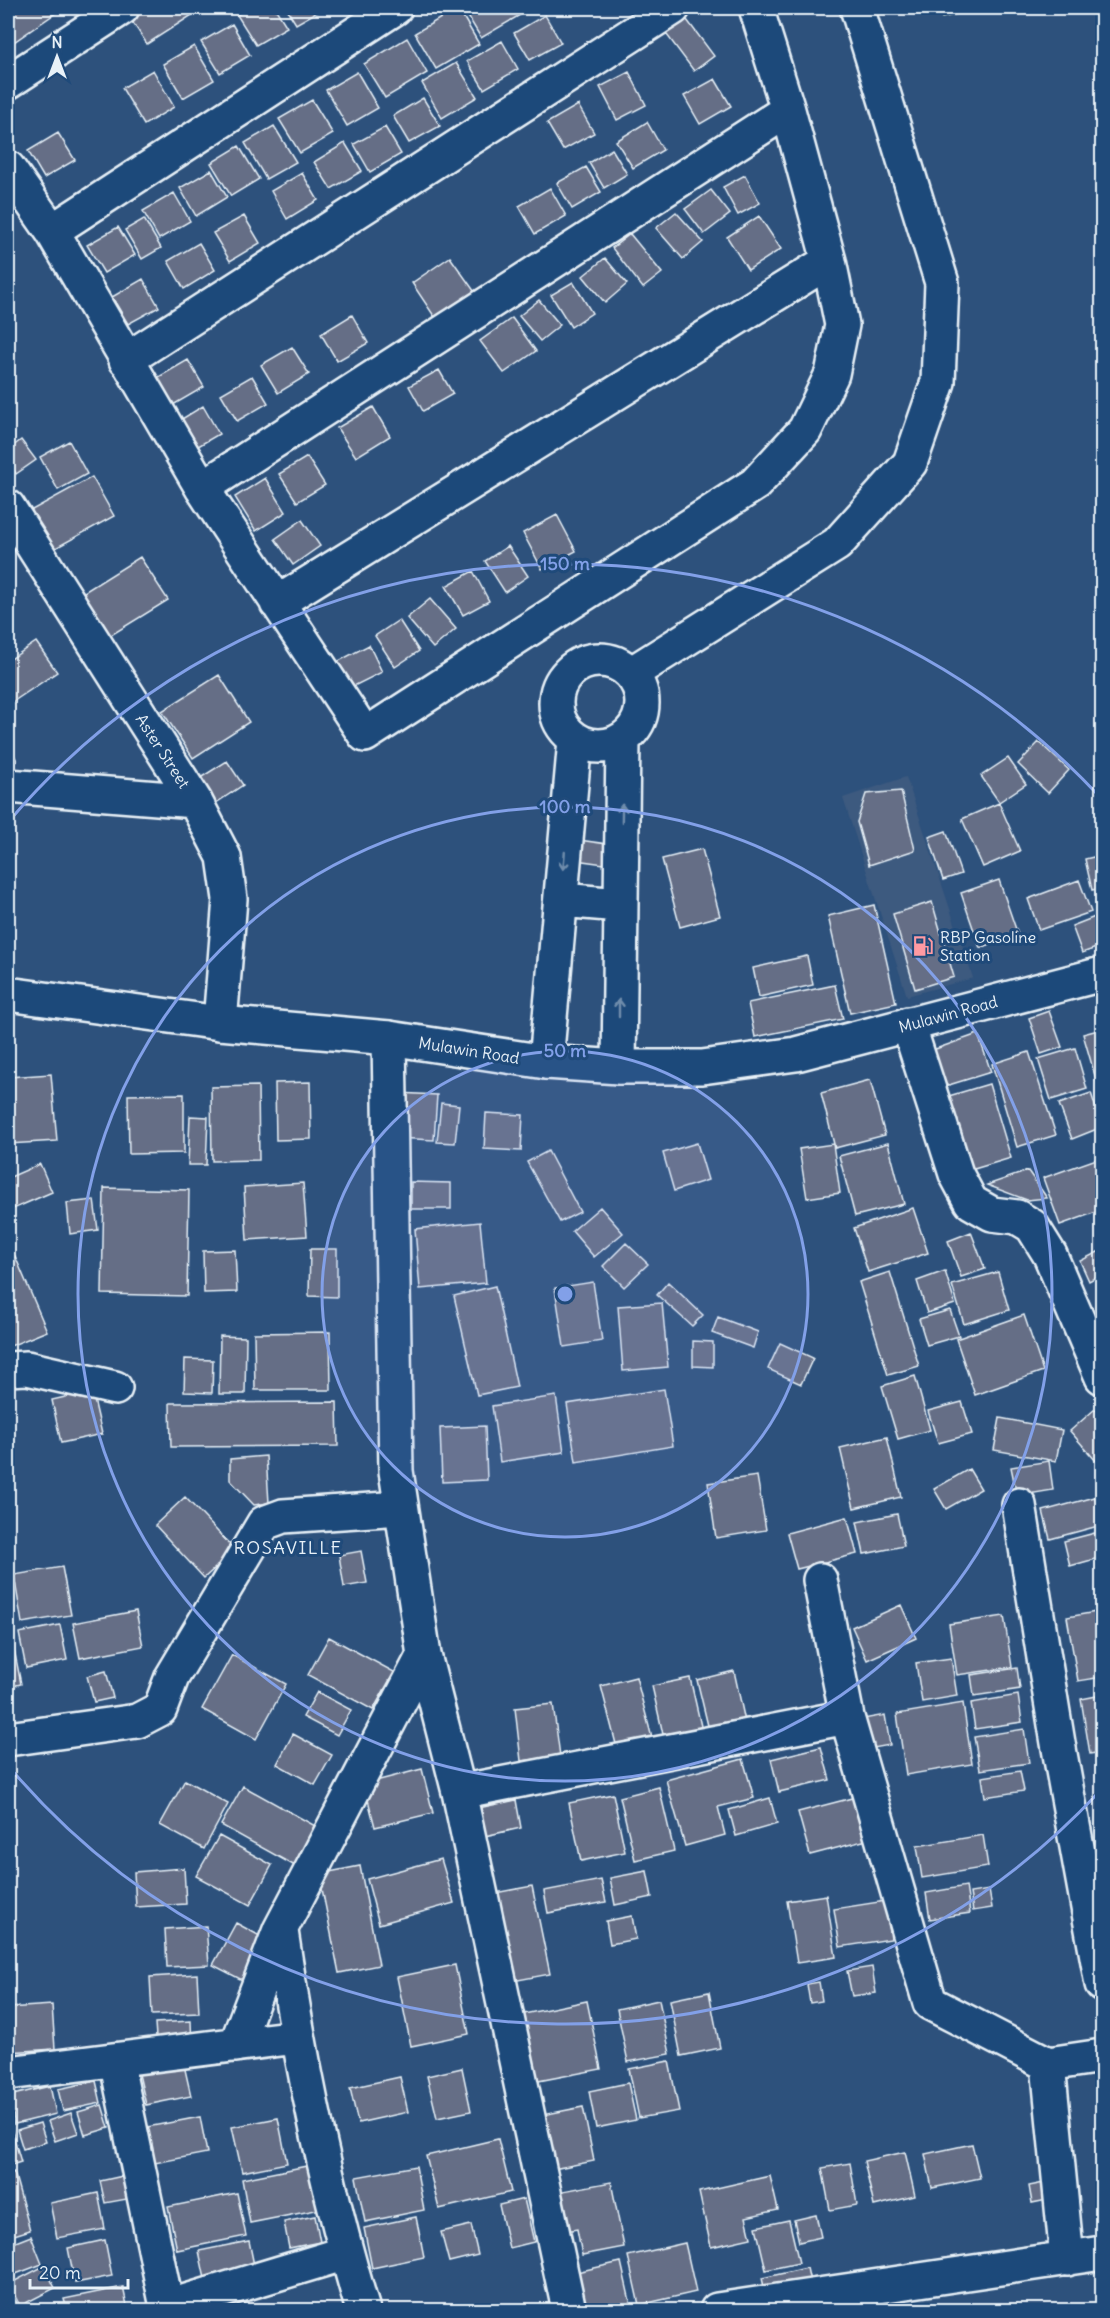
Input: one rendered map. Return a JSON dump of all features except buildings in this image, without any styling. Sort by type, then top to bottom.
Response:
[{"type":"street","points":[[8,81],[122,8]]},
{"type":"street","points":[[52,231],[395,8]]},
{"type":"street","points":[[126,360],[673,8]]},
{"type":"street","points":[[8,168],[52,231],[202,488],[365,735],[755,484],[805,430],[832,374],[842,325],[829,261],[788,110],[756,8]]},
{"type":"street","points":[[632,674],[837,544],[910,463],[938,382],[942,283],[857,8]]},
{"type":"street","points":[[202,488],[788,110]]},
{"type":"street","points":[[277,603],[829,261]]},
{"type":"street","name":"Aster Street","points":[[8,507],[195,801],[224,857],[230,899],[220,1023]]},
{"type":"street","points":[[598,659],[617,663],[632,674],[641,690],[642,708],[636,726],[623,739],[612,745],[587,745],[575,740],[562,727],[555,710],[556,691],[566,675],[580,663],[598,659]]},
{"type":"street","points":[[619,1067],[623,739]]},
{"type":"street","points":[[546,1062],[575,740]]},
{"type":"street","points":[[8,786],[195,801]]},
{"type":"street","points":[[561,900],[621,905]]},
{"type":"street","name":"Mulawin Road","points":[[8,994],[220,1023],[389,1038],[546,1062],[619,1067],[702,1067],[796,1054],[1102,974]]},
{"type":"street","points":[[908,1024],[956,1174],[971,1202],[992,1214],[1017,1217],[1032,1226],[1050,1255],[1102,1377]]},
{"type":"street","points":[[389,1038],[396,1471],[401,1508],[424,1656],[459,1792],[568,2310]]},
{"type":"street","points":[[8,1369],[27,1368],[115,1388]]},
{"type":"street","points":[[1019,1505],[1060,1754],[1102,1984]]},
{"type":"street","points":[[8,1739],[137,1721],[160,1709],[172,1677],[264,1523],[283,1516],[401,1508]]},
{"type":"street","points":[[820,1580],[848,1718],[930,2004],[1048,2064],[1102,2056]]},
{"type":"street","points":[[236,2045],[280,1930],[424,1656]]},
{"type":"street","points":[[459,1792],[848,1718]]},
{"type":"street","points":[[280,1930],[297,2037],[346,2253],[363,2310]]},
{"type":"street","points":[[8,2073],[297,2037]]},
{"type":"street","points":[[116,2060],[167,2309],[346,2253]]},
{"type":"street","points":[[1048,2064],[1067,2259]]},
{"type":"street","points":[[717,2310],[892,2297],[1102,2253]]},
{"type":"shaded area","points":[[906,777],[973,978],[907,996],[843,798]]},
{"type":"green space","points":[[939,8],[981,8],[942,18]]},
{"type":"place","name":"RBP Gasoline Station","points":[[923,946]]},
{"type":"district","name":"ROSAVILLE","points":[[288,1547]]}]
